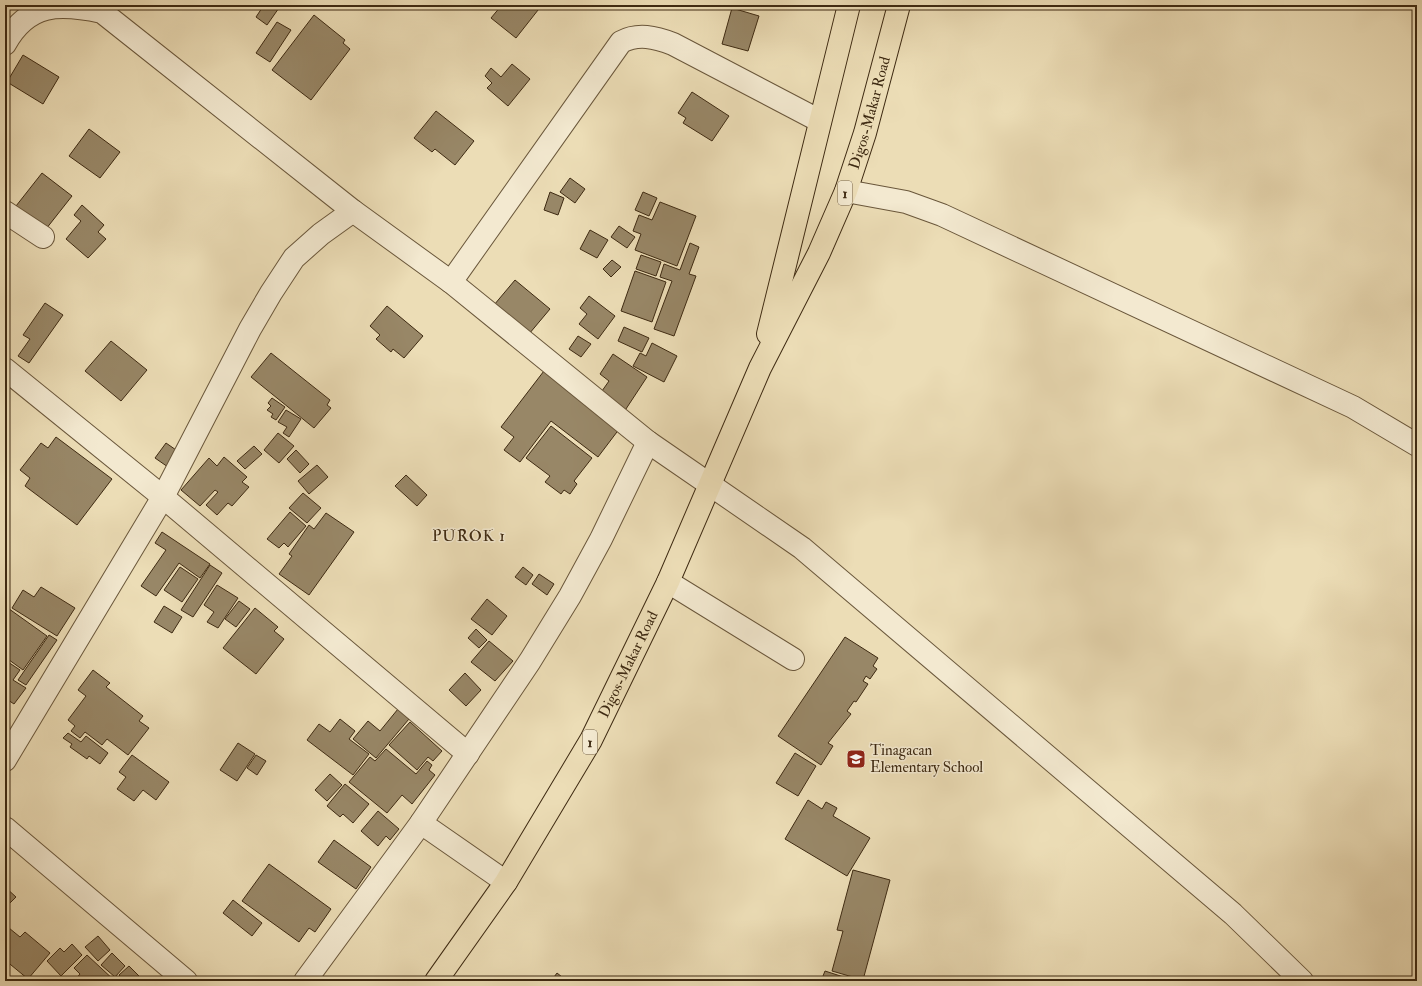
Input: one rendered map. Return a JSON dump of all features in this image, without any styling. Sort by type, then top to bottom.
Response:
[{"type":"highway","name":"Digos-Makar Road","points":[[760,368],[849,5]]},
{"type":"highway","name":"Digos-Makar Road","points":[[436,981],[506,882],[591,740],[668,582],[760,368],[819,253],[846,191],[867,126],[898,5]]},
{"type":"street","points":[[5,44],[22,21],[50,7],[74,6],[102,12],[353,211],[451,282],[648,442],[802,548],[1233,914],[1302,981]]},
{"type":"street","points":[[451,282],[621,42],[628,38],[648,37],[673,44],[820,121]]},
{"type":"street","points":[[846,191],[906,202],[942,215],[1353,407],[1417,446]]},
{"type":"street","points":[[5,760],[163,497],[250,329],[290,264],[294,258],[321,234],[353,211]]},
{"type":"street","points":[[5,212],[43,237]]},
{"type":"street","points":[[5,369],[163,497],[468,754]]},
{"type":"street","points":[[305,981],[421,823],[530,661],[570,596],[601,539],[648,442]]},
{"type":"street","points":[[668,582],[793,659]]},
{"type":"street","points":[[421,823],[506,882]]},
{"type":"street","points":[[5,828],[186,981]]},
{"type":"building","points":[[264,5],[281,5],[267,25],[256,17]]},
{"type":"building","points":[[500,5],[542,5],[516,38],[491,18],[501,6]]},
{"type":"building","points":[[559,5],[568,5],[565,9]]},
{"type":"building","points":[[732,8],[759,16],[748,51],[722,44]]},
{"type":"building","points":[[314,15],[345,40],[343,43],[350,49],[311,100],[272,70]]},
{"type":"building","points":[[277,22],[291,30],[270,62],[256,53]]},
{"type":"building","points":[[23,55],[59,77],[43,104],[7,82]]},
{"type":"building","points":[[512,64],[530,79],[508,106],[487,88],[492,83],[485,76],[491,68],[501,77]]},
{"type":"building","points":[[692,92],[729,116],[712,141],[683,123],[686,118],[678,113]]},
{"type":"building","points":[[436,111],[474,141],[455,165],[435,149],[432,152],[414,138]]},
{"type":"building","points":[[89,129],[120,152],[100,178],[69,156]]},
{"type":"building","points":[[42,173],[72,196],[46,229],[16,206]]},
{"type":"building","points":[[570,178],[585,189],[575,203],[560,192]]},
{"type":"building","points":[[550,192],[564,198],[558,215],[544,210]]},
{"type":"building","points":[[643,192],[657,198],[649,216],[635,210]]},
{"type":"building","points":[[660,202],[696,216],[677,266],[635,250],[641,234],[633,231],[639,215],[652,220]]},
{"type":"building","points":[[82,205],[104,225],[98,232],[106,239],[88,258],[66,239],[81,221],[74,215]]},
{"type":"building","points":[[619,226],[635,237],[627,248],[611,237]]},
{"type":"building","points":[[590,230],[608,240],[597,258],[580,249]]},
{"type":"building","points":[[690,243],[699,247],[689,274],[696,276],[674,336],[654,329],[672,281],[660,277],[664,264],[680,270]]},
{"type":"building","points":[[641,255],[661,262],[656,276],[636,269]]},
{"type":"building","points":[[612,260],[621,267],[611,277],[603,269]]},
{"type":"building","points":[[635,271],[666,282],[652,322],[621,311]]},
{"type":"building","points":[[515,280],[550,309],[529,334],[494,305]]},
{"type":"building","points":[[589,296],[615,316],[598,339],[579,324],[587,314],[580,308]]},
{"type":"building","points":[[45,303],[63,315],[29,363],[18,356],[30,339],[23,335]]},
{"type":"building","points":[[387,306],[423,336],[404,358],[393,349],[391,352],[376,339],[380,335],[370,326]]},
{"type":"building","points":[[624,327],[649,338],[642,352],[618,341]]},
{"type":"building","points":[[578,336],[591,344],[581,357],[569,349]]},
{"type":"building","points":[[111,341],[147,370],[121,401],[85,371]]},
{"type":"building","points":[[652,343],[677,356],[664,382],[633,366],[640,353],[646,356]]},
{"type":"building","points":[[271,353],[330,400],[327,405],[331,408],[314,428],[251,377]]},
{"type":"building","points":[[613,354],[647,377],[622,415],[597,398],[609,381],[600,374]]},
{"type":"building","points":[[547,367],[623,424],[598,457],[551,421],[520,462],[504,450],[514,437],[501,427]]},
{"type":"building","points":[[272,398],[285,407],[276,420],[271,417],[273,414],[267,410],[271,406],[268,403]]},
{"type":"building","points":[[286,410],[301,419],[289,437],[283,433],[287,427],[278,422]]},
{"type":"building","points":[[551,426],[592,458],[574,481],[577,484],[570,494],[564,490],[561,494],[545,482],[550,476],[526,458]]},
{"type":"building","points":[[278,433],[294,446],[279,463],[264,450]]},
{"type":"building","points":[[56,437],[112,479],[77,525],[25,486],[30,478],[20,470],[41,443],[48,448]]},
{"type":"building","points":[[166,443],[179,452],[168,467],[155,458]]},
{"type":"building","points":[[254,446],[262,454],[245,469],[237,461]]},
{"type":"building","points":[[296,450],[309,464],[300,473],[287,459]]},
{"type":"building","points":[[224,457],[247,477],[242,482],[249,487],[232,506],[228,503],[217,515],[206,505],[218,492],[215,490],[200,506],[181,490],[209,458],[217,466]]},
{"type":"building","points":[[317,465],[328,477],[309,494],[298,481]]},
{"type":"building","points":[[406,475],[427,495],[417,506],[395,486]]},
{"type":"building","points":[[303,493],[321,508],[307,523],[289,508]]},
{"type":"building","points":[[290,512],[306,526],[288,547],[284,543],[279,548],[267,539]]},
{"type":"building","points":[[326,513],[354,532],[309,595],[279,574],[292,556],[289,554],[309,525],[314,529]]},
{"type":"building","points":[[162,532],[210,564],[200,578],[179,563],[156,596],[141,586],[166,550],[155,543]]},
{"type":"building","points":[[210,565],[222,573],[193,617],[181,610]]},
{"type":"building","points":[[180,567],[198,579],[182,602],[164,590]]},
{"type":"building","points":[[523,567],[533,575],[526,585],[515,577]]},
{"type":"building","points":[[539,574],[554,584],[547,595],[532,584]]},
{"type":"building","points":[[217,585],[238,598],[218,628],[207,622],[214,612],[204,605]]},
{"type":"building","points":[[41,587],[75,608],[57,636],[12,608],[23,590],[34,597]]},
{"type":"building","points":[[487,599],[507,616],[492,635],[471,619]]},
{"type":"building","points":[[239,601],[250,609],[236,627],[225,619]]},
{"type":"building","points":[[5,606],[47,636],[23,670],[5,657]]},
{"type":"building","points":[[164,606],[182,617],[172,633],[154,622]]},
{"type":"building","points":[[255,608],[278,627],[274,631],[284,639],[256,674],[223,648]]},
{"type":"building","points":[[476,629],[487,640],[479,648],[468,638]]},
{"type":"building","points":[[49,635],[57,640],[26,685],[18,680]]},
{"type":"building","points":[[845,637],[878,658],[873,666],[877,669],[870,679],[866,676],[863,681],[868,684],[856,702],[854,701],[847,711],[851,714],[828,743],[833,746],[821,765],[778,736]]},
{"type":"building","points":[[489,641],[513,661],[495,681],[471,662]]},
{"type":"building","points":[[5,660],[20,670],[13,680],[26,688],[14,704],[5,698]]},
{"type":"building","points":[[93,670],[110,683],[106,687],[143,716],[139,721],[149,728],[128,755],[107,739],[102,745],[85,732],[80,738],[71,731],[75,726],[68,720],[86,696],[78,690]]},
{"type":"building","points":[[465,673],[481,690],[466,706],[449,690]]},
{"type":"building","points":[[398,709],[409,719],[376,758],[353,739],[368,721],[380,731]]},
{"type":"building","points":[[340,719],[355,731],[349,739],[369,754],[353,775],[307,740],[319,724],[330,732]]},
{"type":"building","points":[[410,722],[442,751],[433,761],[428,757],[417,770],[389,745]]},
{"type":"building","points":[[68,733],[81,742],[86,736],[108,753],[100,764],[89,756],[87,759],[70,747],[72,744],[63,738]]},
{"type":"building","points":[[238,743],[255,754],[237,781],[220,770]]},
{"type":"building","points":[[386,749],[416,774],[427,761],[432,765],[429,770],[435,775],[412,804],[402,795],[387,813],[349,782],[370,757],[375,761]]},
{"type":"building","points":[[795,753],[816,766],[798,796],[776,783]]},
{"type":"building","points":[[132,755],[169,782],[156,800],[143,790],[134,801],[117,789],[126,777],[119,772]]},
{"type":"building","points":[[256,755],[266,761],[257,775],[247,768]]},
{"type":"building","points":[[330,774],[342,785],[327,801],[315,790]]},
{"type":"building","points":[[345,784],[369,804],[353,823],[343,814],[340,817],[327,806]]},
{"type":"building","points":[[808,800],[822,809],[826,802],[837,808],[833,816],[870,838],[847,876],[785,839]]},
{"type":"building","points":[[378,811],[399,829],[390,840],[386,836],[378,846],[361,831]]},
{"type":"building","points":[[334,840],[371,867],[356,889],[318,862]]},
{"type":"building","points":[[269,864],[331,909],[315,932],[309,928],[299,942],[242,901]]},
{"type":"building","points":[[853,870],[890,880],[863,980],[832,971],[843,931],[837,930]]},
{"type":"building","points":[[5,887],[16,897],[5,908]]},
{"type":"building","points":[[233,900],[262,923],[252,936],[223,913]]},
{"type":"building","points":[[9,928],[20,937],[25,932],[50,953],[28,979],[5,960],[5,932]]},
{"type":"building","points":[[98,936],[110,950],[98,961],[85,947]]},
{"type":"building","points":[[72,944],[82,955],[61,976],[47,961],[60,948],[64,952]]},
{"type":"building","points":[[112,953],[125,966],[115,977],[101,965]]},
{"type":"building","points":[[87,955],[115,981],[74,981],[80,974],[74,968]]},
{"type":"building","points":[[129,966],[139,976],[134,981],[125,981],[119,975]]},
{"type":"building","points":[[825,971],[856,981],[821,981]]},
{"type":"building","points":[[557,973],[567,981],[551,981]]},
{"type":"place","name":"Tinagacan Elementary School","points":[[856,759]]},
{"type":"district","name":"PUROK 1","points":[[469,535]]}]
